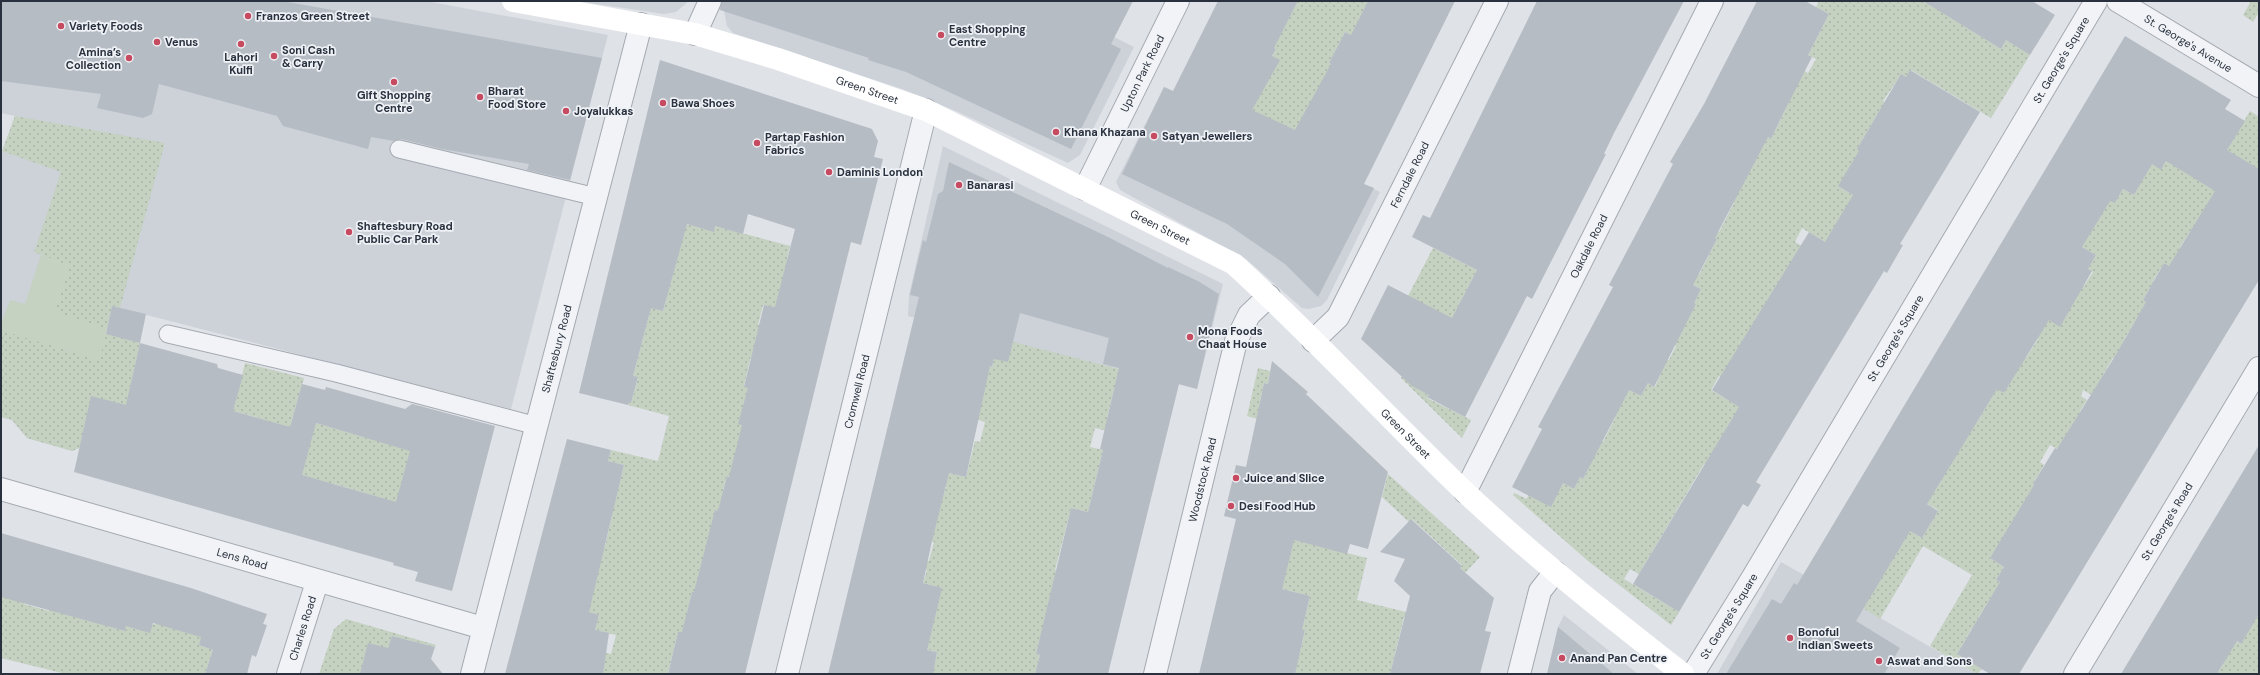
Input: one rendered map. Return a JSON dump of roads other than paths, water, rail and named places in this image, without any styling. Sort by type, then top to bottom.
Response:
[{"type":"main road","name":"Green Street","points":[[513,1],[695,34],[778,59],[926,110],[1234,264],[1269,296],[1465,492],[1555,572],[1683,674]]},
{"type":"street","points":[[695,34],[710,1]]},
{"type":"street","name":"Upton Park Road","points":[[1084,189],[1178,1]]},
{"type":"street","name":"Ferndale Road","points":[[1313,341],[1338,317],[1498,1]]},
{"type":"street","name":"Oakdale Road","points":[[1465,492],[1712,1]]},
{"type":"street","name":"St. George's Square","points":[[1693,674],[1758,570],[2096,1]]},
{"type":"street","name":"St. George's Avenue","points":[[2118,1],[2259,86]]},
{"type":"street","name":"Shaftesbury Road","points":[[472,674],[641,24]]},
{"type":"street","name":"Cromwell Road","points":[[787,674],[926,110]]},
{"type":"street","name":"Woodstock Road","points":[[1155,674],[1236,341],[1249,314],[1269,296]]},
{"type":"street","name":"St. George's Road","points":[[2075,674],[2259,368]]},
{"type":"street","name":"Lens Road","points":[[1,489],[144,529],[317,582],[484,628]]},
{"type":"street","points":[[1519,674],[1540,591],[1555,572]]},
{"type":"street","name":"Charles Road","points":[[288,674],[317,582]]},
{"type":"lane","points":[[399,149],[596,197]]},
{"type":"lane","points":[[168,334],[336,373],[537,426]]},
{"type":"place","name":"Franzos Green Street","points":[[248,16]]},
{"type":"place","name":"Variety Foods","points":[[61,26]]},
{"type":"place","name":"East Shopping Centre","points":[[941,35]]},
{"type":"place","name":"Venus","points":[[157,42]]},
{"type":"place","name":"Lahori Kulfi","points":[[241,44]]},
{"type":"place","name":"Soni Cash & Carry","points":[[274,56]]},
{"type":"place","name":"Amina’s Collection","points":[[129,58]]},
{"type":"place","name":"Gift Shopping Centre","points":[[394,82]]},
{"type":"place","name":"Bharat Food Store","points":[[480,97]]},
{"type":"place","name":"Bawa Shoes","points":[[663,103]]},
{"type":"place","name":"Joyalukkas","points":[[566,111]]},
{"type":"place","name":"Khana Khazana","points":[[1056,132]]},
{"type":"place","name":"Satyan Jewellers","points":[[1154,136]]},
{"type":"place","name":"Partap Fashion Fabrics","points":[[757,143]]},
{"type":"place","name":"Daminis London","points":[[829,172]]},
{"type":"place","name":"Banarasi","points":[[959,185]]},
{"type":"place","name":"Shaftesbury Road Public Car Park","points":[[349,232]]},
{"type":"place","name":"Mona Foods Chaat House","points":[[1190,337]]},
{"type":"place","name":"Juice and Slice","points":[[1236,478]]},
{"type":"place","name":"Desi Food Hub","points":[[1231,506]]},
{"type":"place","name":"Bonoful Indian Sweets","points":[[1790,638]]},
{"type":"place","name":"Anand Pan Centre","points":[[1562,658]]},
{"type":"place","name":"Aswat and Sons","points":[[1879,661]]}]
